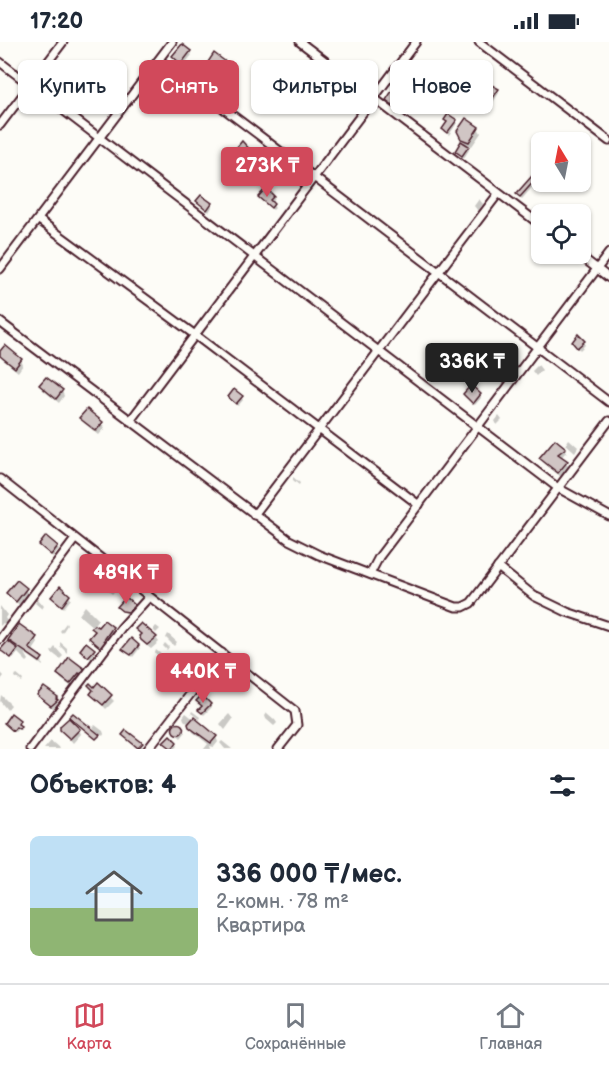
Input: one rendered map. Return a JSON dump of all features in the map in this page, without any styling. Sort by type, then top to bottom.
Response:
[{"type":"street","points":[[50,60],[63,42]]},
{"type":"street","points":[[159,60],[172,42]]},
{"type":"street","points":[[300,42],[323,60]]},
{"type":"street","points":[[378,92],[416,42]]},
{"type":"street","points":[[479,42],[609,141]]},
{"type":"street","points":[[0,62],[18,76]]},
{"type":"street","points":[[0,269],[139,86]]},
{"type":"street","points":[[0,125],[18,102]]},
{"type":"street","points":[[378,103],[531,218]]},
{"type":"street","points":[[67,114],[558,488],[609,516]]},
{"type":"street","points":[[231,114],[609,402]]},
{"type":"street","points":[[130,421],[362,114]]},
{"type":"street","points":[[254,515],[498,194]]},
{"type":"street","points":[[39,220],[419,505]]},
{"type":"street","points":[[370,574],[379,557],[609,253]]},
{"type":"street","points":[[591,264],[609,278]]},
{"type":"street","points":[[0,322],[254,515],[302,548],[456,607],[463,607],[471,603],[609,421]]},
{"type":"street","points":[[0,481],[295,711],[297,725],[278,749]]},
{"type":"street","points":[[0,639],[75,539]]},
{"type":"street","points":[[498,567],[534,596],[567,612],[609,626]]},
{"type":"street","points":[[30,749],[121,628],[149,597]]},
{"type":"street","points":[[148,749],[222,653]]},
{"type":"building","points":[[182,44],[191,51],[184,60],[176,60],[172,56]]},
{"type":"building","points":[[214,53],[223,60],[209,60]]},
{"type":"building","points":[[493,86],[499,89],[493,98]]},
{"type":"building","points":[[448,114],[457,120],[447,133],[442,129],[447,122],[444,120]]},
{"type":"building","points":[[466,118],[479,127],[469,142],[461,139],[457,131]]},
{"type":"building","points":[[242,141],[254,154],[246,165],[231,154]]},
{"type":"building","points":[[461,141],[469,146],[462,156],[455,151]]},
{"type":"building","points":[[531,177],[531,185],[520,197],[516,194]]},
{"type":"building","points":[[266,188],[274,196],[270,200],[274,204],[271,208],[258,197]]},
{"type":"building","points":[[201,195],[212,203],[207,210],[196,201]]},
{"type":"building","points":[[578,334],[585,341],[577,348],[572,342]]},
{"type":"building","points":[[5,345],[22,359],[15,368],[0,356],[0,351]]},
{"type":"building","points":[[46,377],[63,390],[56,399],[39,385]]},
{"type":"building","points":[[471,385],[481,394],[473,404],[463,394]]},
{"type":"building","points":[[234,389],[243,396],[236,404],[228,397]]},
{"type":"building","points":[[87,409],[103,422],[96,431],[79,418]]},
{"type":"building","points":[[555,439],[566,448],[558,454],[568,461],[558,473],[539,458]]},
{"type":"building","points":[[46,536],[58,546],[51,555],[39,545]]},
{"type":"building","points":[[17,580],[27,588],[16,602],[6,593]]},
{"type":"building","points":[[60,586],[70,595],[62,606],[51,597]]},
{"type":"building","points":[[126,597],[135,605],[128,612],[117,607]]},
{"type":"building","points":[[104,620],[113,627],[104,640],[107,643],[102,649],[89,638],[95,631],[91,628],[94,625],[98,627]]},
{"type":"building","points":[[141,623],[157,637],[147,645],[135,629]]},
{"type":"building","points":[[19,624],[37,637],[29,648],[43,658],[40,662],[8,640]]},
{"type":"building","points":[[131,638],[139,645],[131,655],[122,649]]},
{"type":"building","points":[[8,641],[18,649],[11,658],[0,650]]},
{"type":"building","points":[[86,642],[95,649],[88,657],[80,650]]},
{"type":"building","points":[[69,657],[86,670],[82,675],[79,673],[70,684],[57,674]]},
{"type":"building","points":[[98,682],[112,695],[103,705],[90,694],[93,690],[88,685],[90,683],[94,687]]},
{"type":"building","points":[[44,687],[58,697],[56,699],[58,700],[51,706],[37,695]]},
{"type":"building","points":[[202,695],[211,704],[202,713],[198,710],[202,706],[196,701]]},
{"type":"building","points":[[11,713],[20,720],[18,724],[21,726],[19,729],[16,727],[13,731],[4,723]]},
{"type":"building","points":[[73,713],[100,735],[96,739],[69,717]]},
{"type":"building","points":[[194,717],[217,736],[211,743],[189,727],[188,724]]},
{"type":"building","points":[[69,718],[80,729],[70,739],[60,730],[60,726]]},
{"type":"building","points":[[178,723],[184,729],[178,735],[172,729]]},
{"type":"building","points":[[126,730],[143,743],[138,748],[122,735]]},
{"type":"building","points":[[170,735],[177,742],[172,749],[163,742]]}]
